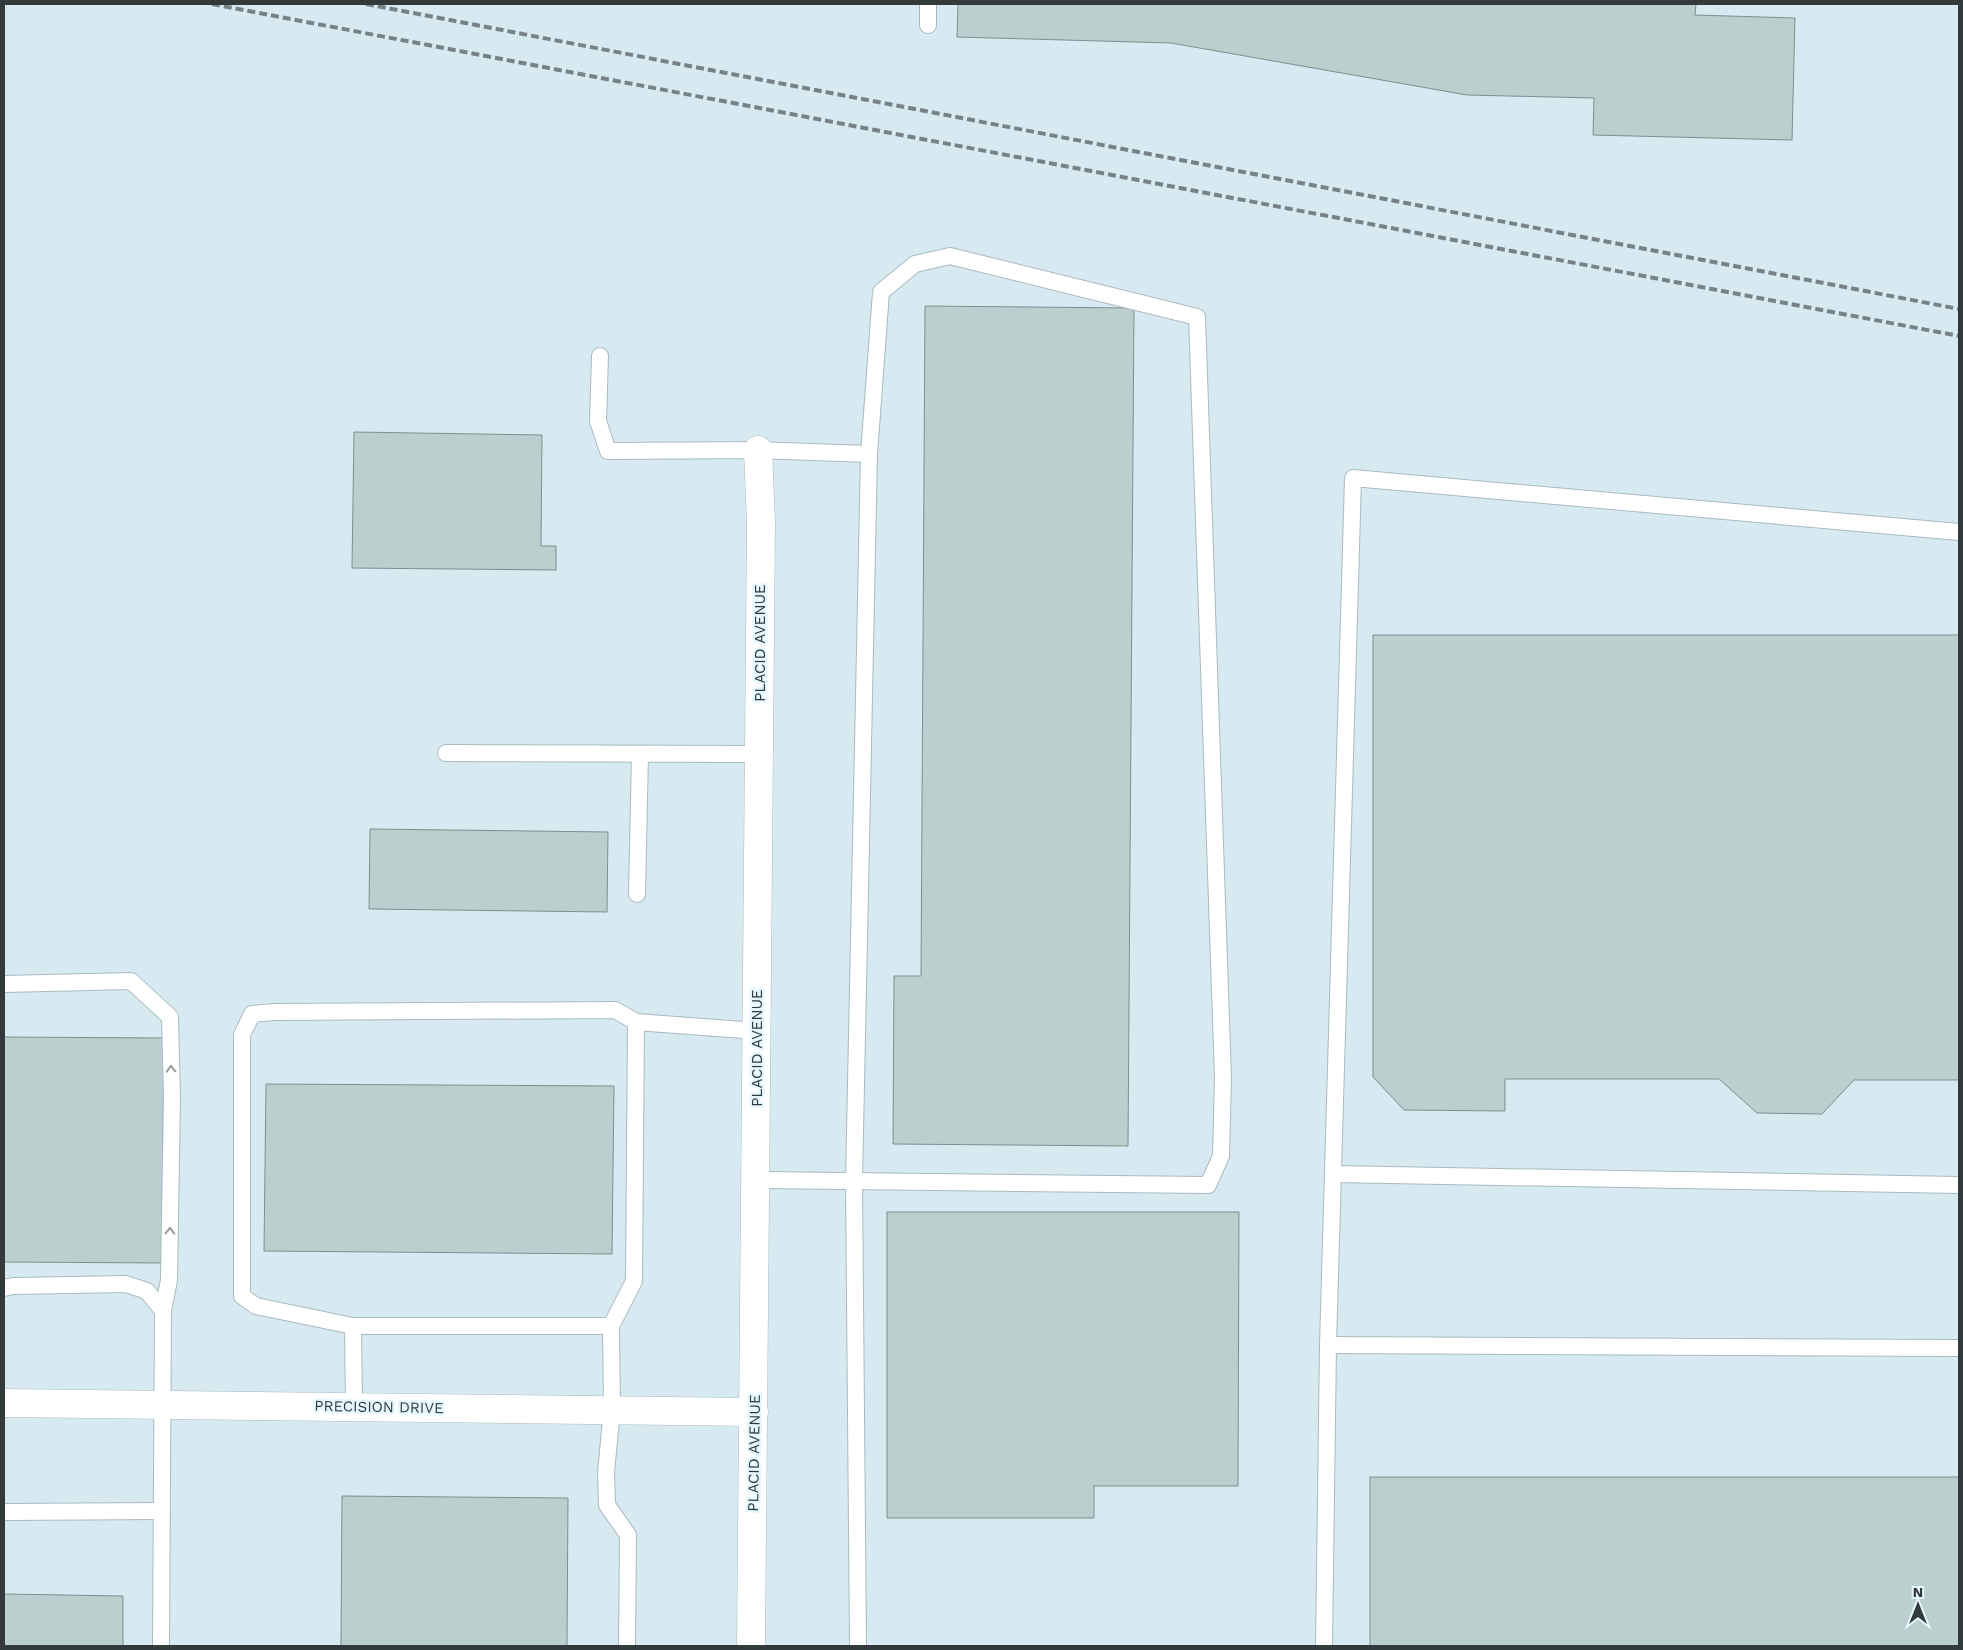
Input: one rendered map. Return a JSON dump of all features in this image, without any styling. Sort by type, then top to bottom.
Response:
[{"type":"street","name":"PLACID AVENUE","points":[[752,1646],[760,754],[761,524],[758,450]]},
{"type":"street","name":"PRECISION DRIVE","points":[[4,1403],[754,1412]]},
{"type":"lane","points":[[928,4],[928,25]]},
{"type":"lane","points":[[756,1180],[854,1181],[1208,1184],[1221,1156],[1222,1068],[1197,317],[950,256],[915,264],[881,292],[870,454],[854,1181],[858,1646]]},
{"type":"lane","points":[[600,356],[598,421],[608,452],[758,450],[870,454]]},
{"type":"lane","points":[[1324,1646],[1328,1345],[1353,478],[1959,532]]},
{"type":"lane","points":[[446,753],[760,754]]},
{"type":"lane","points":[[637,894],[640,754]]},
{"type":"lane","points":[[4,984],[131,981],[170,1017],[172,1098],[169,1280],[163,1311],[161,1646]]},
{"type":"lane","points":[[611,1326],[353,1326],[256,1306],[242,1296],[242,1035],[252,1014],[284,1012],[615,1010],[636,1022],[757,1031]]},
{"type":"lane","points":[[626,1646],[628,1535],[607,1505],[606,1472],[612,1410],[611,1326],[634,1282],[636,1022]]},
{"type":"lane","points":[[1333,1174],[1959,1185]]},
{"type":"lane","points":[[4,1288],[13,1286],[126,1284],[147,1291],[163,1311]]},
{"type":"lane","points":[[353,1326],[354,1406]]},
{"type":"lane","points":[[1328,1345],[1959,1348]]},
{"type":"lane","points":[[4,1512],[162,1511]]},
{"type":"building","points":[[958,4],[1696,4],[1695,15],[1795,18],[1792,140],[1593,135],[1594,98],[1467,95],[1171,43],[957,37]]},
{"type":"building","points":[[925,306],[1134,308],[1128,1146],[893,1144],[894,976],[921,976]]},
{"type":"building","points":[[354,432],[542,435],[541,546],[556,546],[556,570],[352,568]]},
{"type":"building","points":[[1373,635],[1959,635],[1959,1080],[1854,1080],[1822,1114],[1757,1113],[1719,1079],[1505,1079],[1505,1111],[1404,1110],[1373,1077]]},
{"type":"building","points":[[370,829],[608,832],[607,912],[369,909]]},
{"type":"building","points":[[4,1037],[164,1038],[162,1263],[4,1262]]},
{"type":"building","points":[[266,1084],[614,1086],[612,1254],[264,1251]]},
{"type":"building","points":[[887,1212],[1239,1212],[1238,1486],[1094,1486],[1094,1518],[887,1518]]},
{"type":"building","points":[[1370,1477],[1959,1477],[1959,1646],[1370,1646]]},
{"type":"building","points":[[342,1496],[568,1498],[567,1646],[341,1646]]},
{"type":"building","points":[[4,1594],[123,1596],[123,1646],[4,1646]]},
{"type":"railway","points":[[212,4],[1959,336]]},
{"type":"railway","points":[[366,4],[1959,309]]}]
